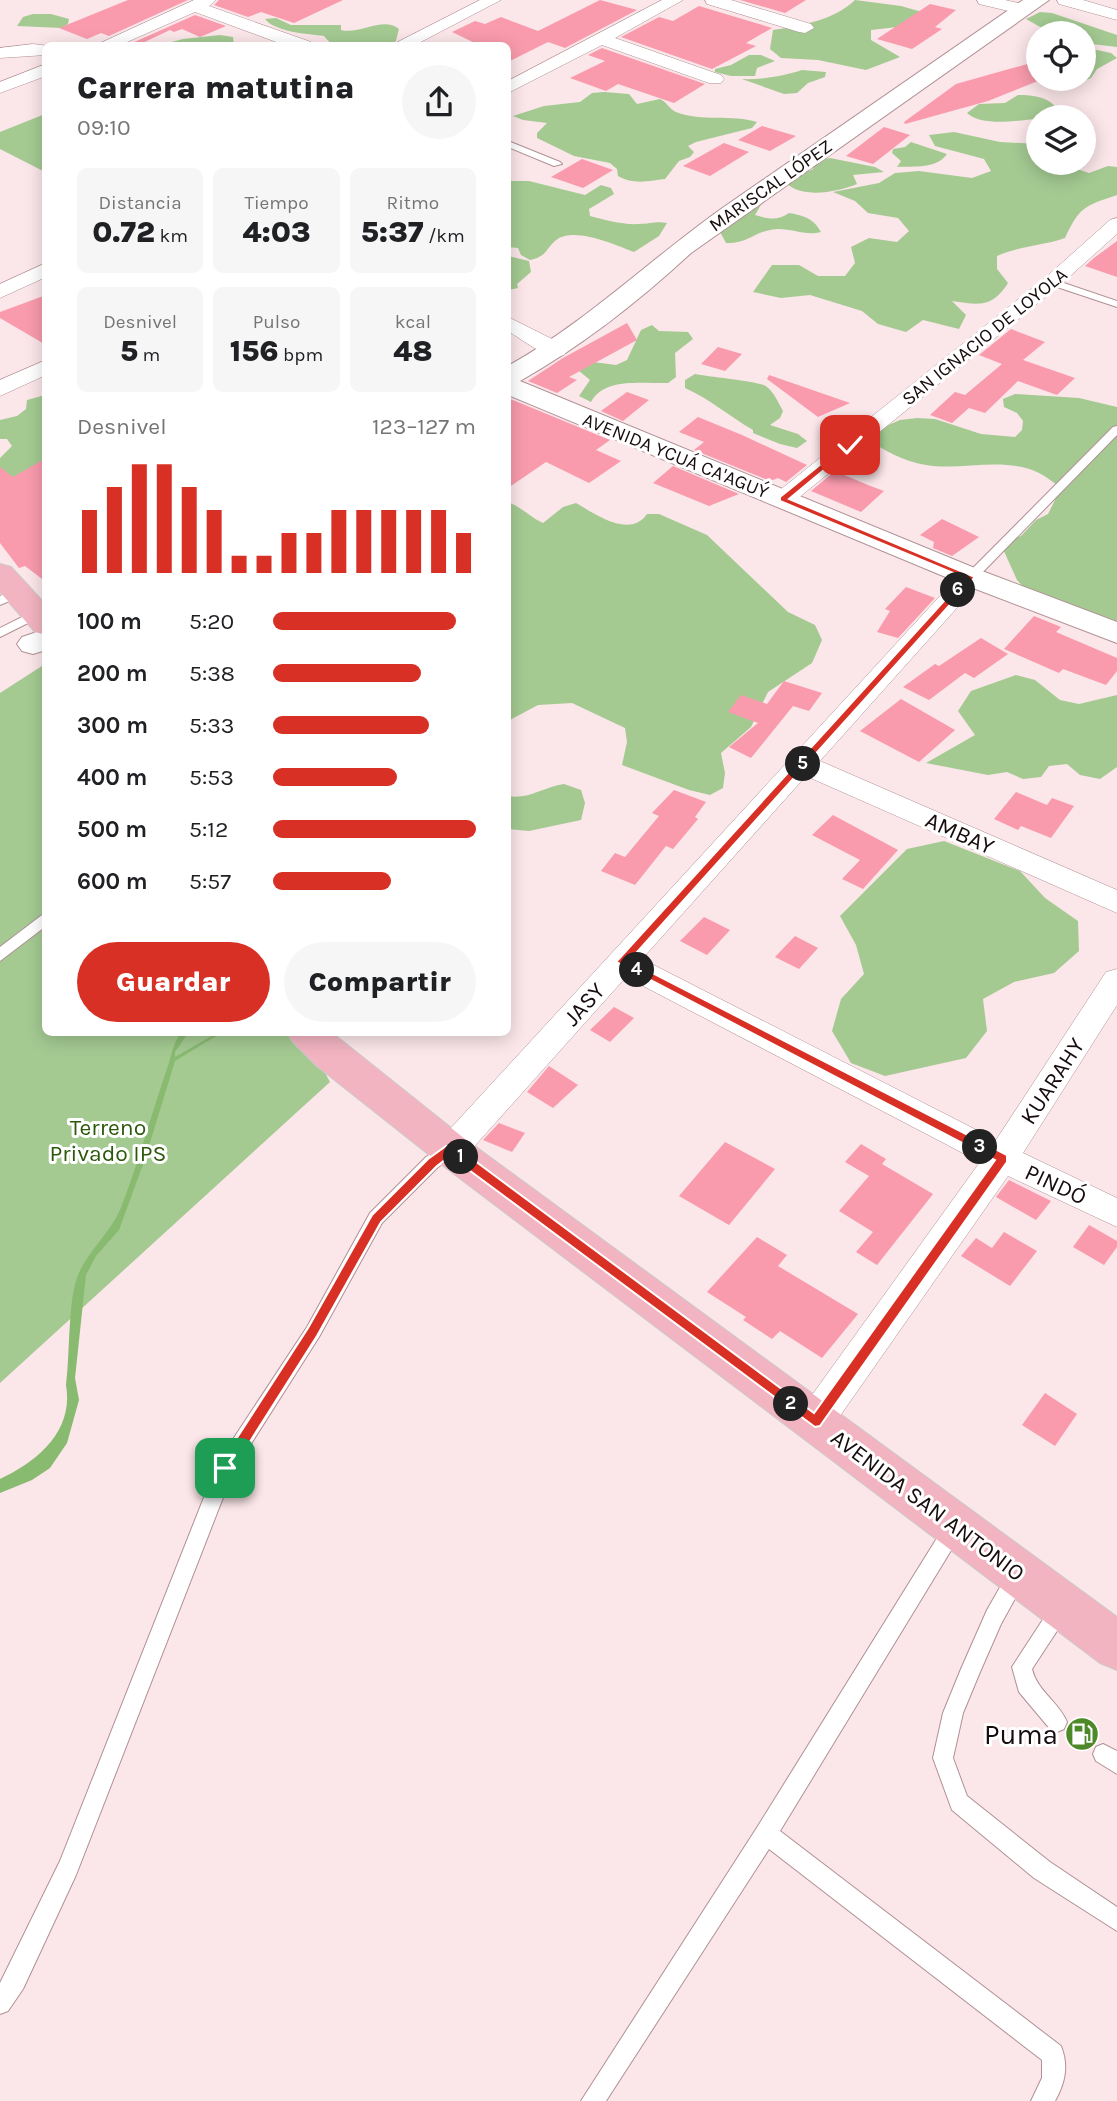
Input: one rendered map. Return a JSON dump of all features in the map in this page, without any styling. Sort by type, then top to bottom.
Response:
[{"type":"main road","name":"AVENIDA SAN ANTONIO","points":[[310,1036],[331,1056],[451,1150],[1117,1646]]},
{"type":"street","points":[[406,42],[493,0]]},
{"type":"street","points":[[511,86],[675,0]]},
{"type":"street","points":[[713,0],[805,28]]},
{"type":"street","points":[[985,0],[1030,4]]},
{"type":"street","points":[[1066,0],[1117,15]]},
{"type":"street","points":[[111,42],[202,3],[295,42]]},
{"type":"street","points":[[449,4],[470,11]]},
{"type":"street","name":"MARISCAL LÓPEZ","points":[[511,375],[556,350],[643,284],[682,248],[1030,4]]},
{"type":"street","points":[[600,39],[715,79]]},
{"type":"street","points":[[0,54],[33,49],[42,50]]},
{"type":"street","points":[[0,88],[42,71]]},
{"type":"street","name":"SAN IGNACIO DE LOYOLA","points":[[783,499],[1052,282],[1117,224]]},
{"type":"street","points":[[0,292],[42,271]]},
{"type":"street","points":[[511,325],[556,350]]},
{"type":"street","points":[[0,389],[42,368]]},
{"type":"street","name":"AVENIDA YCUÁ CA'AGUÝ","points":[[511,387],[971,577],[1117,633]]},
{"type":"street","name":"JASY","points":[[451,1150],[971,577]]},
{"type":"street","name":"AMBAY","points":[[802,764],[1117,902]]},
{"type":"street","name":"PINDÓ","points":[[622,962],[1002,1158],[1117,1213]]},
{"type":"street","name":"KUARAHY","points":[[815,1421],[1002,1158],[1117,980]]},
{"type":"lane","points":[[511,145],[557,164]]},
{"type":"lane","points":[[1052,282],[1117,304]]},
{"type":"lane","points":[[971,577],[1117,429]]},
{"type":"lane","points":[[0,955],[42,920]]},
{"type":"lane","points":[[0,2003],[15,1981],[68,1867],[225,1468],[313,1332],[376,1219],[432,1162],[451,1150]]},
{"type":"lane","points":[[593,2101],[766,1834],[955,1525]]},
{"type":"lane","points":[[1019,1573],[994,1616],[966,1680],[953,1713],[943,1758],[959,1803],[1042,1870],[1117,1920]]},
{"type":"lane","points":[[1057,1722],[1026,1685],[1022,1667],[1064,1605]]},
{"type":"lane","points":[[766,1834],[1053,2054],[1054,2080],[1043,2101]]},
{"type":"green space","points":[[855,0],[901,6],[922,12],[915,25],[871,30],[871,40],[900,57],[866,70],[818,60],[781,58],[770,49],[773,30],[806,24],[838,13]]},
{"type":"green space","points":[[1040,12],[1076,21],[1030,21],[1026,19]]},
{"type":"green space","points":[[51,14],[69,19],[68,24],[61,28],[17,26],[23,17]]},
{"type":"green space","points":[[276,18],[291,25],[341,25],[341,30],[348,31],[386,24],[399,29],[396,42],[329,42],[324,36],[284,30],[265,19]]},
{"type":"green space","points":[[1096,28],[1117,35],[1117,47],[1096,45]]},
{"type":"green space","points":[[220,35],[233,37],[234,42],[172,42]]},
{"type":"green space","points":[[1096,50],[1111,53],[1117,58],[1097,69]]},
{"type":"green space","points":[[749,55],[761,55],[775,61],[757,68],[755,76],[731,76],[715,72],[715,69],[731,65]]},
{"type":"green space","points":[[802,70],[826,72],[825,77],[808,83],[797,93],[784,94],[742,79],[772,77]]},
{"type":"green space","points":[[592,93],[629,94],[637,104],[660,99],[674,111],[686,115],[757,122],[752,128],[688,146],[694,152],[690,157],[679,161],[665,179],[641,182],[618,176],[617,169],[610,163],[574,156],[537,138],[537,133],[547,123],[513,116],[544,106],[580,102]]},
{"type":"green space","points":[[1018,95],[1036,96],[1054,105],[1026,105],[1026,120],[986,121],[967,113],[979,104],[1005,103]]},
{"type":"green space","points":[[42,115],[42,170],[0,149],[0,132]]},
{"type":"green space","points":[[954,132],[1000,142],[1026,143],[1026,175],[1096,175],[1096,170],[1108,166],[1117,167],[1117,195],[1097,202],[1080,213],[1065,238],[997,256],[997,269],[1008,283],[996,297],[984,303],[952,301],[966,315],[959,329],[923,320],[906,332],[878,324],[862,311],[810,295],[781,298],[753,292],[772,265],[799,265],[818,276],[845,276],[855,263],[851,247],[869,238],[897,242],[909,231],[898,218],[868,213],[855,201],[833,192],[879,183],[895,173],[919,171],[972,178],[991,171],[984,159],[935,146],[929,135]]},
{"type":"green space","points":[[911,142],[947,154],[943,159],[931,164],[897,167],[901,161],[892,153],[893,149],[905,147]]},
{"type":"green space","points":[[830,158],[875,167],[884,172],[853,175],[857,184],[830,191],[801,191],[786,183],[813,169],[818,160]]},
{"type":"green space","points":[[511,181],[529,181],[585,195],[601,185],[611,188],[614,194],[589,209],[590,216],[626,224],[667,223],[659,236],[634,252],[576,235],[559,238],[544,254],[530,260],[521,255],[518,248],[511,247]]},
{"type":"green space","points":[[758,200],[762,203],[755,215],[773,218],[789,213],[800,215],[812,221],[821,232],[777,229],[764,231],[739,242],[726,243],[719,230]]},
{"type":"green space","points":[[511,257],[529,261],[531,272],[517,284],[518,288],[511,289]]},
{"type":"green space","points":[[652,325],[659,331],[688,332],[693,339],[675,353],[676,377],[668,383],[615,385],[597,394],[591,402],[579,396],[590,380],[573,366],[586,361],[616,365],[627,360],[641,330]]},
{"type":"green space","points":[[695,374],[767,387],[783,411],[780,418],[770,425],[798,434],[807,441],[797,448],[753,433],[753,430],[685,388],[685,380]]},
{"type":"green space","points":[[1015,394],[1079,398],[1117,407],[1117,624],[1026,590],[1017,580],[1003,549],[1007,540],[1021,536],[1036,520],[1048,514],[1061,488],[1053,482],[1039,473],[1012,465],[940,466],[917,463],[893,454],[863,436],[900,420],[917,418],[935,419],[981,434],[1015,437],[1022,430],[1023,421],[1017,413],[1004,407],[1003,399]]},
{"type":"green space","points":[[42,396],[42,464],[8,481],[0,480],[0,458],[12,446],[7,439],[0,439],[0,420],[17,416],[26,409],[27,400]]},
{"type":"green space","points":[[576,503],[612,522],[631,524],[640,521],[647,514],[659,514],[707,535],[788,612],[815,625],[822,640],[812,663],[768,692],[751,727],[721,753],[725,773],[723,788],[710,795],[622,765],[627,742],[625,728],[572,703],[538,705],[511,719],[511,504],[543,523],[563,507]]},
{"type":"green space","name":"Terreno Privado IPS","points":[[42,666],[42,1036],[294,1036],[316,1056],[330,1082],[0,1383],[0,693]]},
{"type":"green space","points":[[1016,675],[1035,680],[1060,700],[1079,704],[1117,695],[1117,767],[1100,779],[1080,775],[1067,764],[1049,766],[1041,777],[1023,779],[1007,772],[988,775],[926,763],[975,735],[958,711],[971,691]]},
{"type":"green space","points":[[564,784],[581,790],[585,803],[581,820],[529,831],[511,829],[511,796],[529,795]]},
{"type":"green space","points":[[944,841],[1020,871],[1045,898],[1078,921],[1079,951],[1054,973],[1014,982],[983,999],[987,1031],[966,1058],[885,1076],[851,1063],[832,1031],[841,999],[864,974],[856,945],[840,916],[907,849]]},
{"type":"shaded area","points":[[179,1036],[186,1036],[175,1052],[175,1057],[216,1036],[175,1061],[145,1159],[119,1230],[96,1256],[86,1275],[75,1378],[79,1400],[67,1443],[50,1468],[32,1480],[0,1493],[0,1479],[40,1453],[59,1430],[67,1402],[71,1315],[77,1278],[120,1210]]},
{"type":"building","points":[[128,0],[188,0],[109,36],[101,33],[87,39],[59,28]]},
{"type":"building","points":[[219,0],[343,0],[294,23],[261,12],[248,17],[214,5]]},
{"type":"building","points":[[600,0],[637,10],[565,48],[548,42],[511,60],[511,42],[473,42],[452,32],[475,21],[485,24],[501,17],[538,31]]},
{"type":"building","points":[[740,0],[806,0],[785,13]]},
{"type":"building","points":[[930,4],[956,10],[935,27],[942,29],[912,49],[877,39]]},
{"type":"building","points":[[699,6],[772,28],[746,43],[756,46],[712,69],[621,37],[659,17],[673,21]]},
{"type":"building","points":[[195,15],[226,26],[200,37],[182,29],[174,32],[170,30],[144,42],[134,42]]},
{"type":"building","points":[[602,48],[705,84],[674,103],[618,84],[606,91],[570,78],[605,61],[588,55]]},
{"type":"building","points":[[1026,64],[1026,86],[988,101],[905,124],[904,122],[956,84]]},
{"type":"building","points":[[762,126],[796,136],[770,151],[738,140]]},
{"type":"building","points":[[884,127],[910,135],[873,164],[846,156]]},
{"type":"building","points":[[724,143],[749,152],[710,176],[683,166]]},
{"type":"building","points":[[582,159],[613,170],[583,188],[551,177]]},
{"type":"building","points":[[1117,241],[1117,277],[1085,266],[1094,258]]},
{"type":"building","points":[[42,296],[42,343],[0,318],[0,312]]},
{"type":"building","points":[[627,323],[637,340],[569,377],[577,380],[557,393],[528,381],[563,358]]},
{"type":"building","points":[[1011,329],[1045,342],[1023,360],[1075,378],[1057,395],[1018,381],[985,413],[969,408],[952,423],[930,415],[955,392],[965,395],[1002,364],[979,355]]},
{"type":"building","points":[[718,347],[742,354],[725,371],[701,364]]},
{"type":"building","points":[[769,375],[850,403],[818,417],[767,379]]},
{"type":"building","points":[[627,392],[649,400],[623,421],[601,411]]},
{"type":"building","points":[[511,399],[610,440],[596,450],[621,461],[589,483],[546,462],[511,486]]},
{"type":"building","points":[[698,417],[807,465],[786,482],[778,478],[770,481],[694,450],[704,442],[679,432]]},
{"type":"building","points":[[42,460],[42,579],[25,566],[19,568],[0,543],[0,467],[13,477]]},
{"type":"building","points":[[673,466],[739,494],[709,506],[653,483]]},
{"type":"building","points":[[835,471],[884,491],[861,512],[811,491]]},
{"type":"building","points":[[942,519],[979,537],[952,556],[933,548],[934,542],[920,535]]},
{"type":"building","points":[[906,587],[935,598],[898,638],[877,632],[890,611],[885,609]]},
{"type":"building","points":[[1034,616],[1061,627],[1056,632],[1117,658],[1117,671],[1106,685],[1063,669],[1059,673],[1004,649]]},
{"type":"building","points":[[981,638],[1008,654],[974,678],[965,673],[929,700],[903,687],[935,664],[939,666]]},
{"type":"building","points":[[784,681],[822,693],[809,711],[793,706],[751,758],[729,747],[758,723],[728,712],[741,695],[767,704]]},
{"type":"building","points":[[901,699],[955,730],[919,762],[860,731]]},
{"type":"building","points":[[674,790],[706,802],[695,817],[698,819],[673,849],[666,846],[635,885],[601,871],[615,853],[625,857],[659,816],[652,813]]},
{"type":"building","points":[[1016,792],[1047,805],[1052,798],[1074,806],[1051,838],[1021,826],[1018,830],[994,819]]},
{"type":"building","points":[[833,815],[898,850],[863,889],[842,879],[860,860],[812,835]]},
{"type":"building","points":[[704,917],[730,930],[707,955],[680,941]]},
{"type":"building","points":[[795,936],[818,948],[799,969],[775,957]]},
{"type":"building","points":[[614,1007],[634,1018],[610,1042],[590,1030]]},
{"type":"building","points":[[549,1066],[578,1085],[553,1108],[527,1092]]},
{"type":"building","points":[[499,1123],[525,1133],[512,1152],[483,1140]]},
{"type":"building","points":[[725,1142],[775,1169],[729,1225],[679,1196]]},
{"type":"building","points":[[861,1144],[886,1159],[882,1164],[933,1194],[877,1265],[856,1252],[873,1232],[839,1211],[869,1176],[845,1162]]},
{"type":"building","points":[[1009,1180],[1051,1201],[1036,1220],[996,1197]]},
{"type":"building","points":[[1089,1225],[1117,1241],[1117,1247],[1104,1265],[1073,1247]]},
{"type":"building","points":[[1004,1232],[1037,1251],[1010,1286],[961,1256],[976,1238],[992,1248]]},
{"type":"building","points":[[757,1237],[787,1255],[778,1266],[858,1314],[822,1358],[780,1331],[772,1339],[743,1320],[746,1317],[707,1292]]},
{"type":"building","points":[[1045,1393],[1077,1414],[1055,1446],[1022,1425]]},
{"type":"place","name":"Puma","points":[[1082,1734]]},
{"type":"route","points":[[225,1468],[313,1332],[376,1219],[432,1162],[451,1150],[815,1421],[1002,1158],[622,962],[971,577],[783,499],[850,445]]}]
